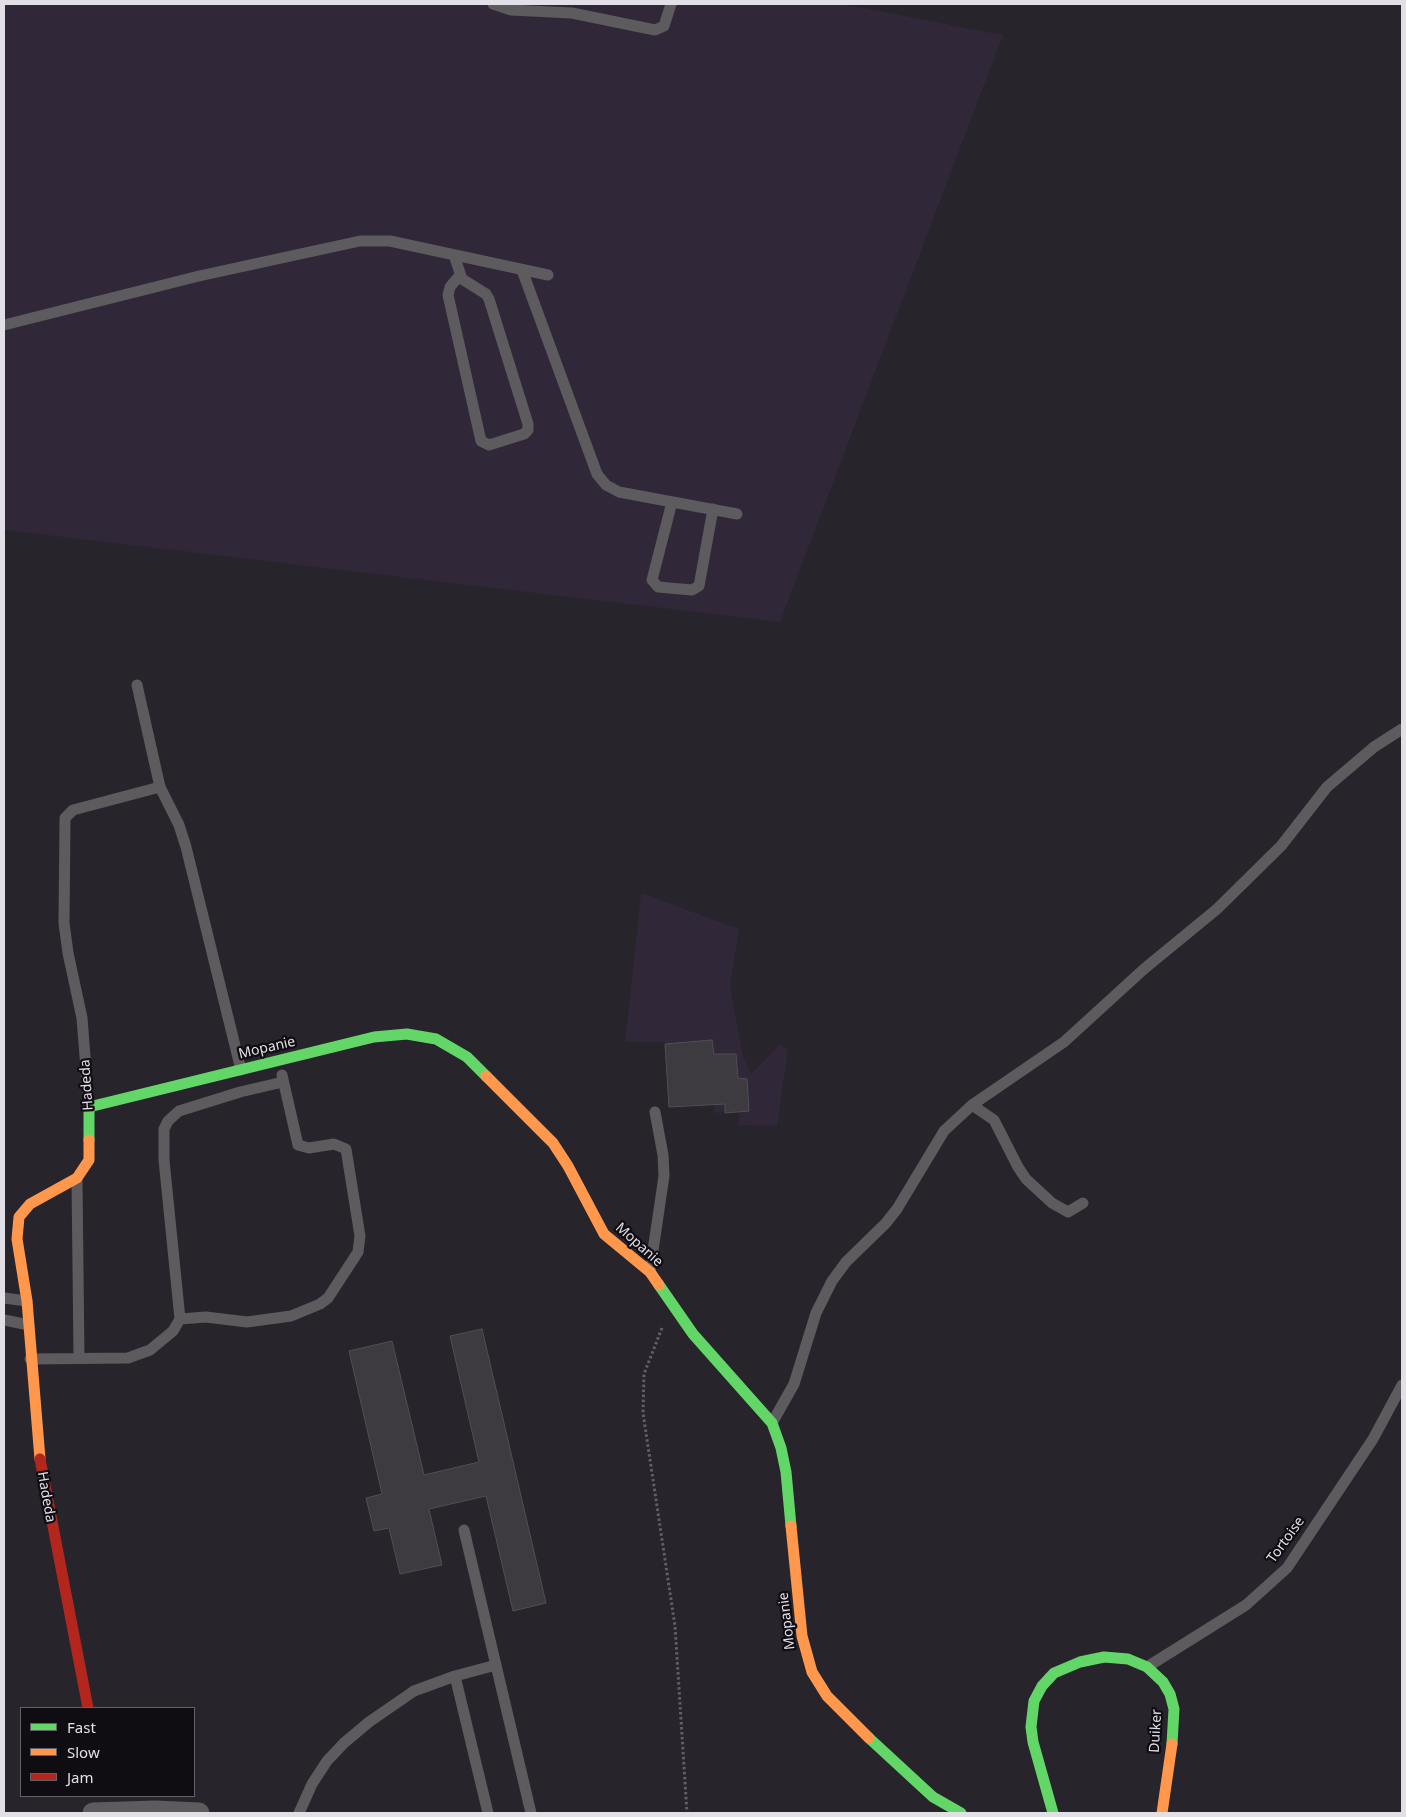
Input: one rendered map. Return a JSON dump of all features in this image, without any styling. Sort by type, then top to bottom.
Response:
[{"type":"street","name":"Mopanie","points":[[89,1107],[385,1035],[417,1035],[447,1044],[476,1064],[553,1143],[568,1166],[604,1234],[650,1272],[693,1334],[772,1423],[781,1448],[786,1472],[802,1636],[812,1672],[826,1696],[864,1734],[933,1797],[961,1813]]},
{"type":"street","name":"Hadeda","points":[[88,1707],[37,1445],[29,1359],[27,1301],[17,1239],[19,1217],[30,1204],[76,1178],[84,1170],[89,1160],[89,1107]]},
{"type":"street","name":"Duiker","points":[[1053,1813],[1031,1726],[1032,1706],[1038,1691],[1054,1673],[1092,1659],[1115,1657],[1147,1667],[1163,1682],[1174,1709],[1174,1732],[1162,1813]]},
{"type":"street","points":[[105,1807],[187,1813]]},
{"type":"lane","points":[[493,4],[511,10],[572,13],[655,30],[664,26],[671,4]]},
{"type":"lane","points":[[4,324],[199,276],[360,241],[390,241],[548,275]]},
{"type":"lane","points":[[454,255],[460,275],[466,283],[486,294],[528,424],[528,430],[524,434],[489,444],[481,441],[448,295],[450,287],[460,275]]},
{"type":"lane","points":[[522,270],[597,474],[606,486],[619,492],[737,514]]},
{"type":"lane","points":[[672,502],[652,580],[658,587],[696,590],[699,586],[713,509]]},
{"type":"lane","points":[[137,685],[160,787],[179,825],[186,847],[241,1070]]},
{"type":"lane","points":[[772,1423],[794,1384],[816,1313],[832,1281],[853,1255],[886,1223],[944,1131],[972,1105],[1064,1042],[1129,982],[1217,909],[1281,846],[1333,781],[1374,747],[1402,729]]},
{"type":"lane","name":"Hadeda","points":[[89,1107],[82,1018],[68,953],[64,923],[65,818],[73,810],[160,787]]},
{"type":"lane","points":[[180,1319],[206,1317],[247,1322],[290,1316],[320,1304],[328,1298],[358,1252],[360,1236],[346,1149],[334,1144],[309,1148],[298,1146],[278,1061]]},
{"type":"lane","points":[[29,1359],[128,1358],[158,1345],[173,1331],[180,1319],[164,1160],[164,1129],[168,1121],[180,1111],[240,1092],[283,1082]]},
{"type":"lane","points":[[972,1105],[994,1120],[1026,1179],[1052,1203],[1068,1212],[1083,1204]]},
{"type":"lane","points":[[650,1272],[664,1176],[663,1154],[655,1112]]},
{"type":"lane","points":[[76,1178],[78,1358]]},
{"type":"lane","points":[[4,1298],[27,1301]]},
{"type":"lane","points":[[4,1320],[29,1325]]},
{"type":"lane","name":"Tortoise","points":[[1147,1667],[1246,1605],[1287,1568],[1373,1439],[1402,1386]]},
{"type":"lane","points":[[464,1530],[531,1813]]},
{"type":"lane","points":[[299,1813],[318,1774],[344,1743],[386,1709],[414,1692],[455,1676],[496,1665]]},
{"type":"lane","points":[[455,1676],[488,1813]]},
{"type":"path","points":[[663,1325],[644,1374],[644,1413],[675,1626],[688,1813]]},
{"type":"shaded area","points":[[4,4],[843,4],[1003,35],[780,622],[4,530]]},
{"type":"shaded area","points":[[641,893],[739,929],[730,986],[743,1056],[751,1074],[780,1044],[788,1050],[777,1126],[739,1125],[739,1112],[715,1113],[714,1105],[669,1107],[665,1042],[625,1042]]},
{"type":"building","points":[[712,1040],[714,1054],[736,1054],[738,1078],[747,1079],[749,1111],[725,1113],[725,1104],[669,1107],[665,1044]]},
{"type":"building","points":[[482,1329],[546,1603],[513,1611],[486,1496],[429,1509],[442,1565],[400,1574],[389,1528],[374,1531],[366,1498],[382,1494],[349,1351],[392,1341],[424,1475],[479,1462],[450,1336]]},
{"type":"traffic: fast","points":[[89,1140],[89,1107],[374,1037],[407,1034],[436,1039],[467,1057],[486,1076]]},
{"type":"traffic: fast","points":[[659,1285],[693,1334],[772,1423],[781,1448],[786,1472],[791,1526]]},
{"type":"traffic: fast","points":[[1053,1813],[1033,1742],[1031,1727],[1034,1701],[1042,1686],[1054,1673],[1080,1662],[1104,1657],[1128,1659],[1147,1667],[1163,1682],[1170,1694],[1174,1709],[1172,1744]]},
{"type":"traffic: fast","points":[[869,1738],[933,1797],[961,1813]]},
{"type":"traffic: slow","points":[[486,1076],[553,1143],[568,1166],[604,1234],[650,1272],[659,1285]]},
{"type":"traffic: slow","points":[[40,1459],[27,1301],[17,1239],[19,1217],[30,1204],[77,1178],[89,1160],[89,1140]]},
{"type":"traffic: slow","points":[[791,1526],[802,1636],[812,1672],[827,1696],[869,1738]]},
{"type":"traffic: slow","points":[[1162,1813],[1172,1744]]},
{"type":"traffic: jam","points":[[40,1459],[88,1707]]}]
